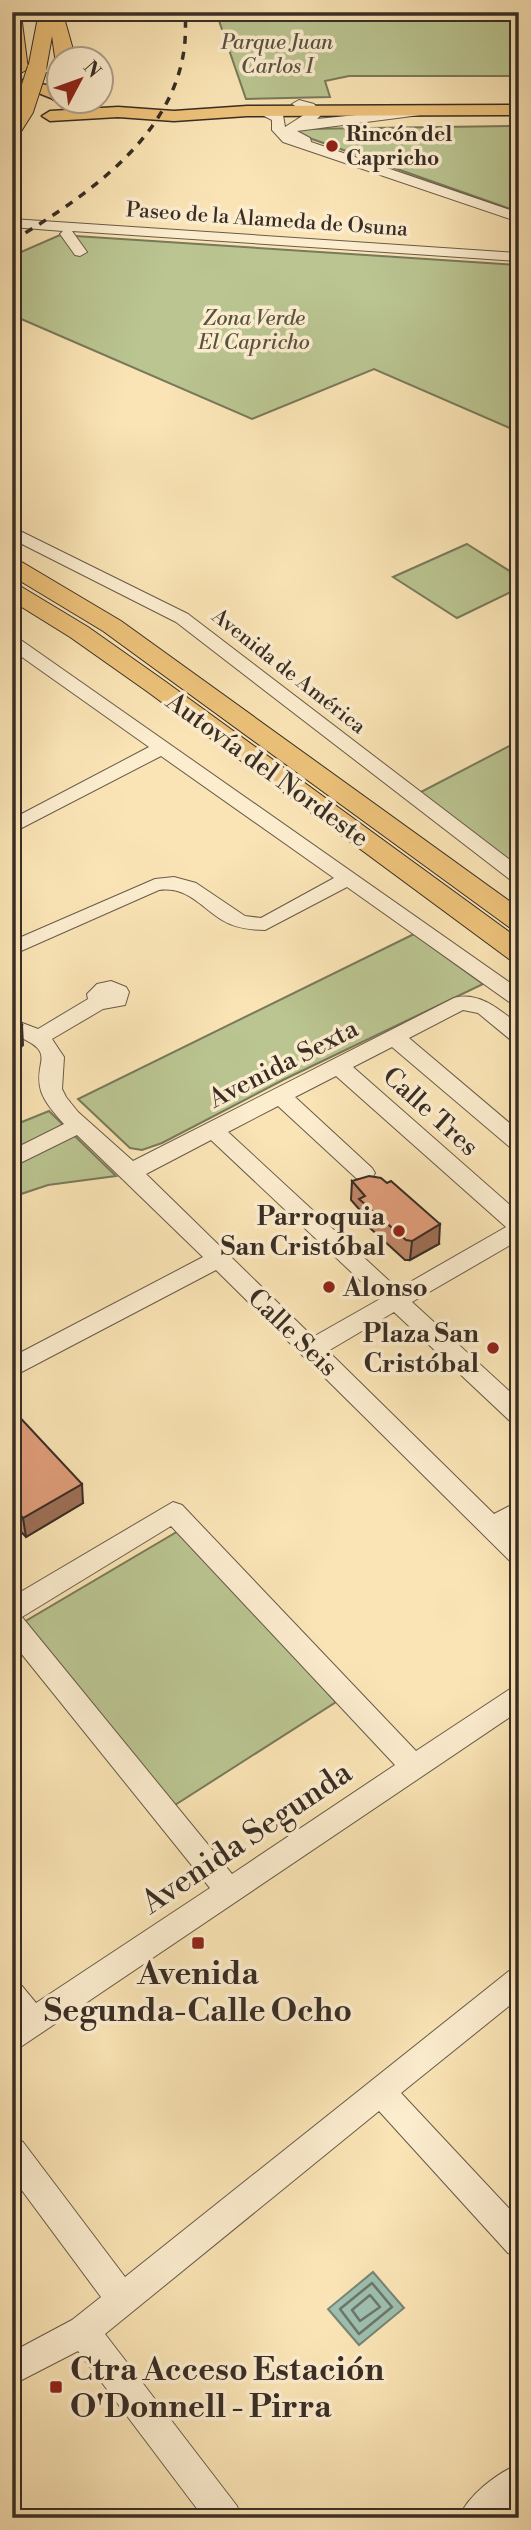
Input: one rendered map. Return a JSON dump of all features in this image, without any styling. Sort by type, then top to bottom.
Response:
[{"type":"highway","points":[[12,15],[23,74],[24,109],[12,127]]},
{"type":"highway","points":[[12,99],[52,15]]},
{"type":"highway","points":[[52,15],[63,46]]},
{"type":"highway","name":"Autovía del Nordeste","points":[[12,566],[111,626],[519,920]]},
{"type":"highway","name":"Autovía del Nordeste","points":[[12,591],[79,632],[519,953]]},
{"type":"highway","points":[[323,809],[337,835],[519,968]]},
{"type":"main road","points":[[23,74],[46,91]]},
{"type":"main road","points":[[116,103],[519,110]]},
{"type":"main road","points":[[116,113],[174,116],[306,107],[519,103]]},
{"type":"main road","points":[[12,127],[50,116]]},
{"type":"street","points":[[306,107],[315,114],[288,131],[337,155]]},
{"type":"street","points":[[296,125],[426,110]]},
{"type":"street","points":[[261,111],[272,114],[280,122],[279,130],[288,139],[519,218]]},
{"type":"street","name":"Paseo de la Alameda de Osuna","points":[[12,223],[519,257]]},
{"type":"street","points":[[67,234],[80,252]]},
{"type":"street","name":"Avenida de América","points":[[12,531],[183,618],[519,877]]},
{"type":"street","points":[[12,642],[519,999]]},
{"type":"street","points":[[12,827],[163,747]]},
{"type":"street","points":[[12,949],[155,885],[174,883],[187,886],[238,922],[251,926],[265,924],[349,878]]},
{"type":"street","points":[[12,1026],[40,1037],[100,1001]]},
{"type":"street","name":"Avenida Sexta","points":[[131,1172],[461,1003],[485,1009],[519,1036]]},
{"type":"street","name":"Calle Seis","points":[[40,1037],[53,1057],[51,1089],[65,1112],[131,1172],[519,1554]]},
{"type":"street","points":[[395,1038],[519,1143]]},
{"type":"street","name":"Calle Tres","points":[[338,1066],[519,1228]]},
{"type":"street","points":[[280,1096],[364,1172]]},
{"type":"street","points":[[12,1159],[79,1125]]},
{"type":"street","points":[[214,1131],[519,1415]]},
{"type":"street","points":[[312,1349],[519,1228]]},
{"type":"street","points":[[12,1368],[218,1259]]},
{"type":"street","points":[[492,1527],[519,1511]]},
{"type":"street","points":[[12,1610],[173,1512],[414,1767]]},
{"type":"street","points":[[12,1623],[229,1891]]},
{"type":"street","name":"Avenida Segunda","points":[[23,2029],[519,1697]]},
{"type":"street","points":[[12,2369],[83,2332],[519,1980]]},
{"type":"street","points":[[12,1994],[23,2029]]},
{"type":"street","points":[[381,2092],[519,2242]]},
{"type":"street","points":[[12,2152],[122,2300]]},
{"type":"street","points":[[83,2332],[225,2518]]},
{"type":"street","points":[[475,2518],[519,2480]]},
{"type":"green space","name":"Parque Juan Carlos I","points":[[216,12],[519,12],[519,76],[349,76],[325,81],[330,97],[246,99]]},
{"type":"green space","points":[[519,126],[519,212],[295,133],[299,129]]},
{"type":"green space","name":"Zona Verde El Capricho","points":[[60,235],[519,265],[519,432],[374,369],[252,419],[12,315],[12,256]]},
{"type":"green space","points":[[467,544],[519,577],[519,588],[457,618],[393,577]]},
{"type":"green space","points":[[519,741],[519,870],[419,793]]},
{"type":"green space","points":[[414,934],[483,984],[283,1080],[162,1143],[142,1150],[130,1148],[78,1099]]},
{"type":"green space","points":[[49,1111],[116,1176],[48,1185],[12,1197],[12,1126]]},
{"type":"green space","points":[[180,1530],[336,1702],[175,1805],[24,1622]]},
{"type":"water","points":[[373,2272],[404,2308],[359,2345],[328,2309]]},
{"type":"building","points":[[12,1021],[22,1025],[12,1034]]},
{"type":"building","points":[[369,1176],[381,1178],[387,1183],[391,1181],[440,1224],[412,1241],[406,1240],[359,1199],[365,1196],[352,1181]]},
{"type":"building","points":[[12,1409],[82,1484],[23,1518],[12,1505]]},
{"type":"railway","points":[[12,241],[67,206],[94,185],[143,139],[162,112],[176,82],[184,50],[186,12]]},
{"type":"place","name":"Rincón del Capricho","points":[[332,146]]},
{"type":"place","name":"Parroquia San Cristóbal","points":[[399,1231]]},
{"type":"place","name":"Alonso","points":[[329,1287]]},
{"type":"place","name":"Plaza San Cristóbal","points":[[493,1348]]},
{"type":"place","name":"Avenida Segunda-Calle Ocho","points":[[198,1943]]},
{"type":"place","name":"Ctra Acceso Estación O'Donnell - Pirra","points":[[56,2387]]}]
